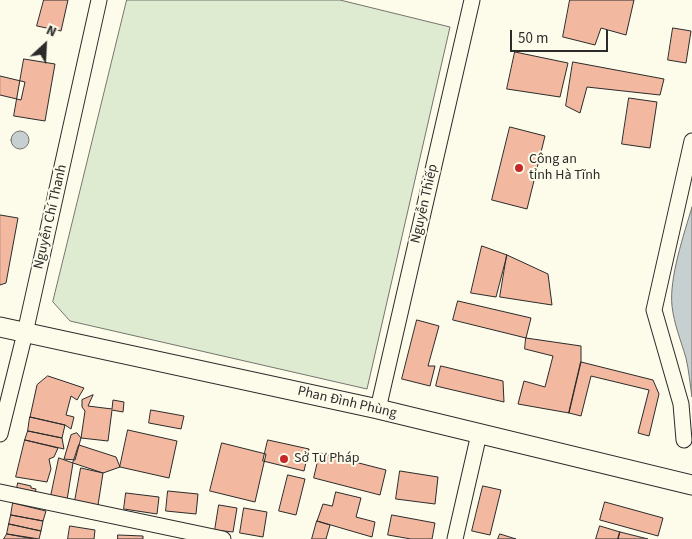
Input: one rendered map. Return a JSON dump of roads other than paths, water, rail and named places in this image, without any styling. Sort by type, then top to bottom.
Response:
[{"type":"main road","name":"Phan Đình Phùng","points":[[0,327],[378,409],[692,485]]},
{"type":"street","name":"Nguyễn Chí Thanh","points":[[0,434],[25,333],[99,0]]},
{"type":"street","name":"Nguyễn Thiếp","points":[[378,409],[472,0]]},
{"type":"street","points":[[684,440],[681,404],[654,310],[692,142]]},
{"type":"street","points":[[455,539],[479,434]]},
{"type":"street","points":[[0,492],[223,539]]},
{"type":"place","name":"Công an tỉnh Hà Tĩnh","points":[[519,168]]},
{"type":"place","name":"Sở Tư Pháp","points":[[284,459]]}]
